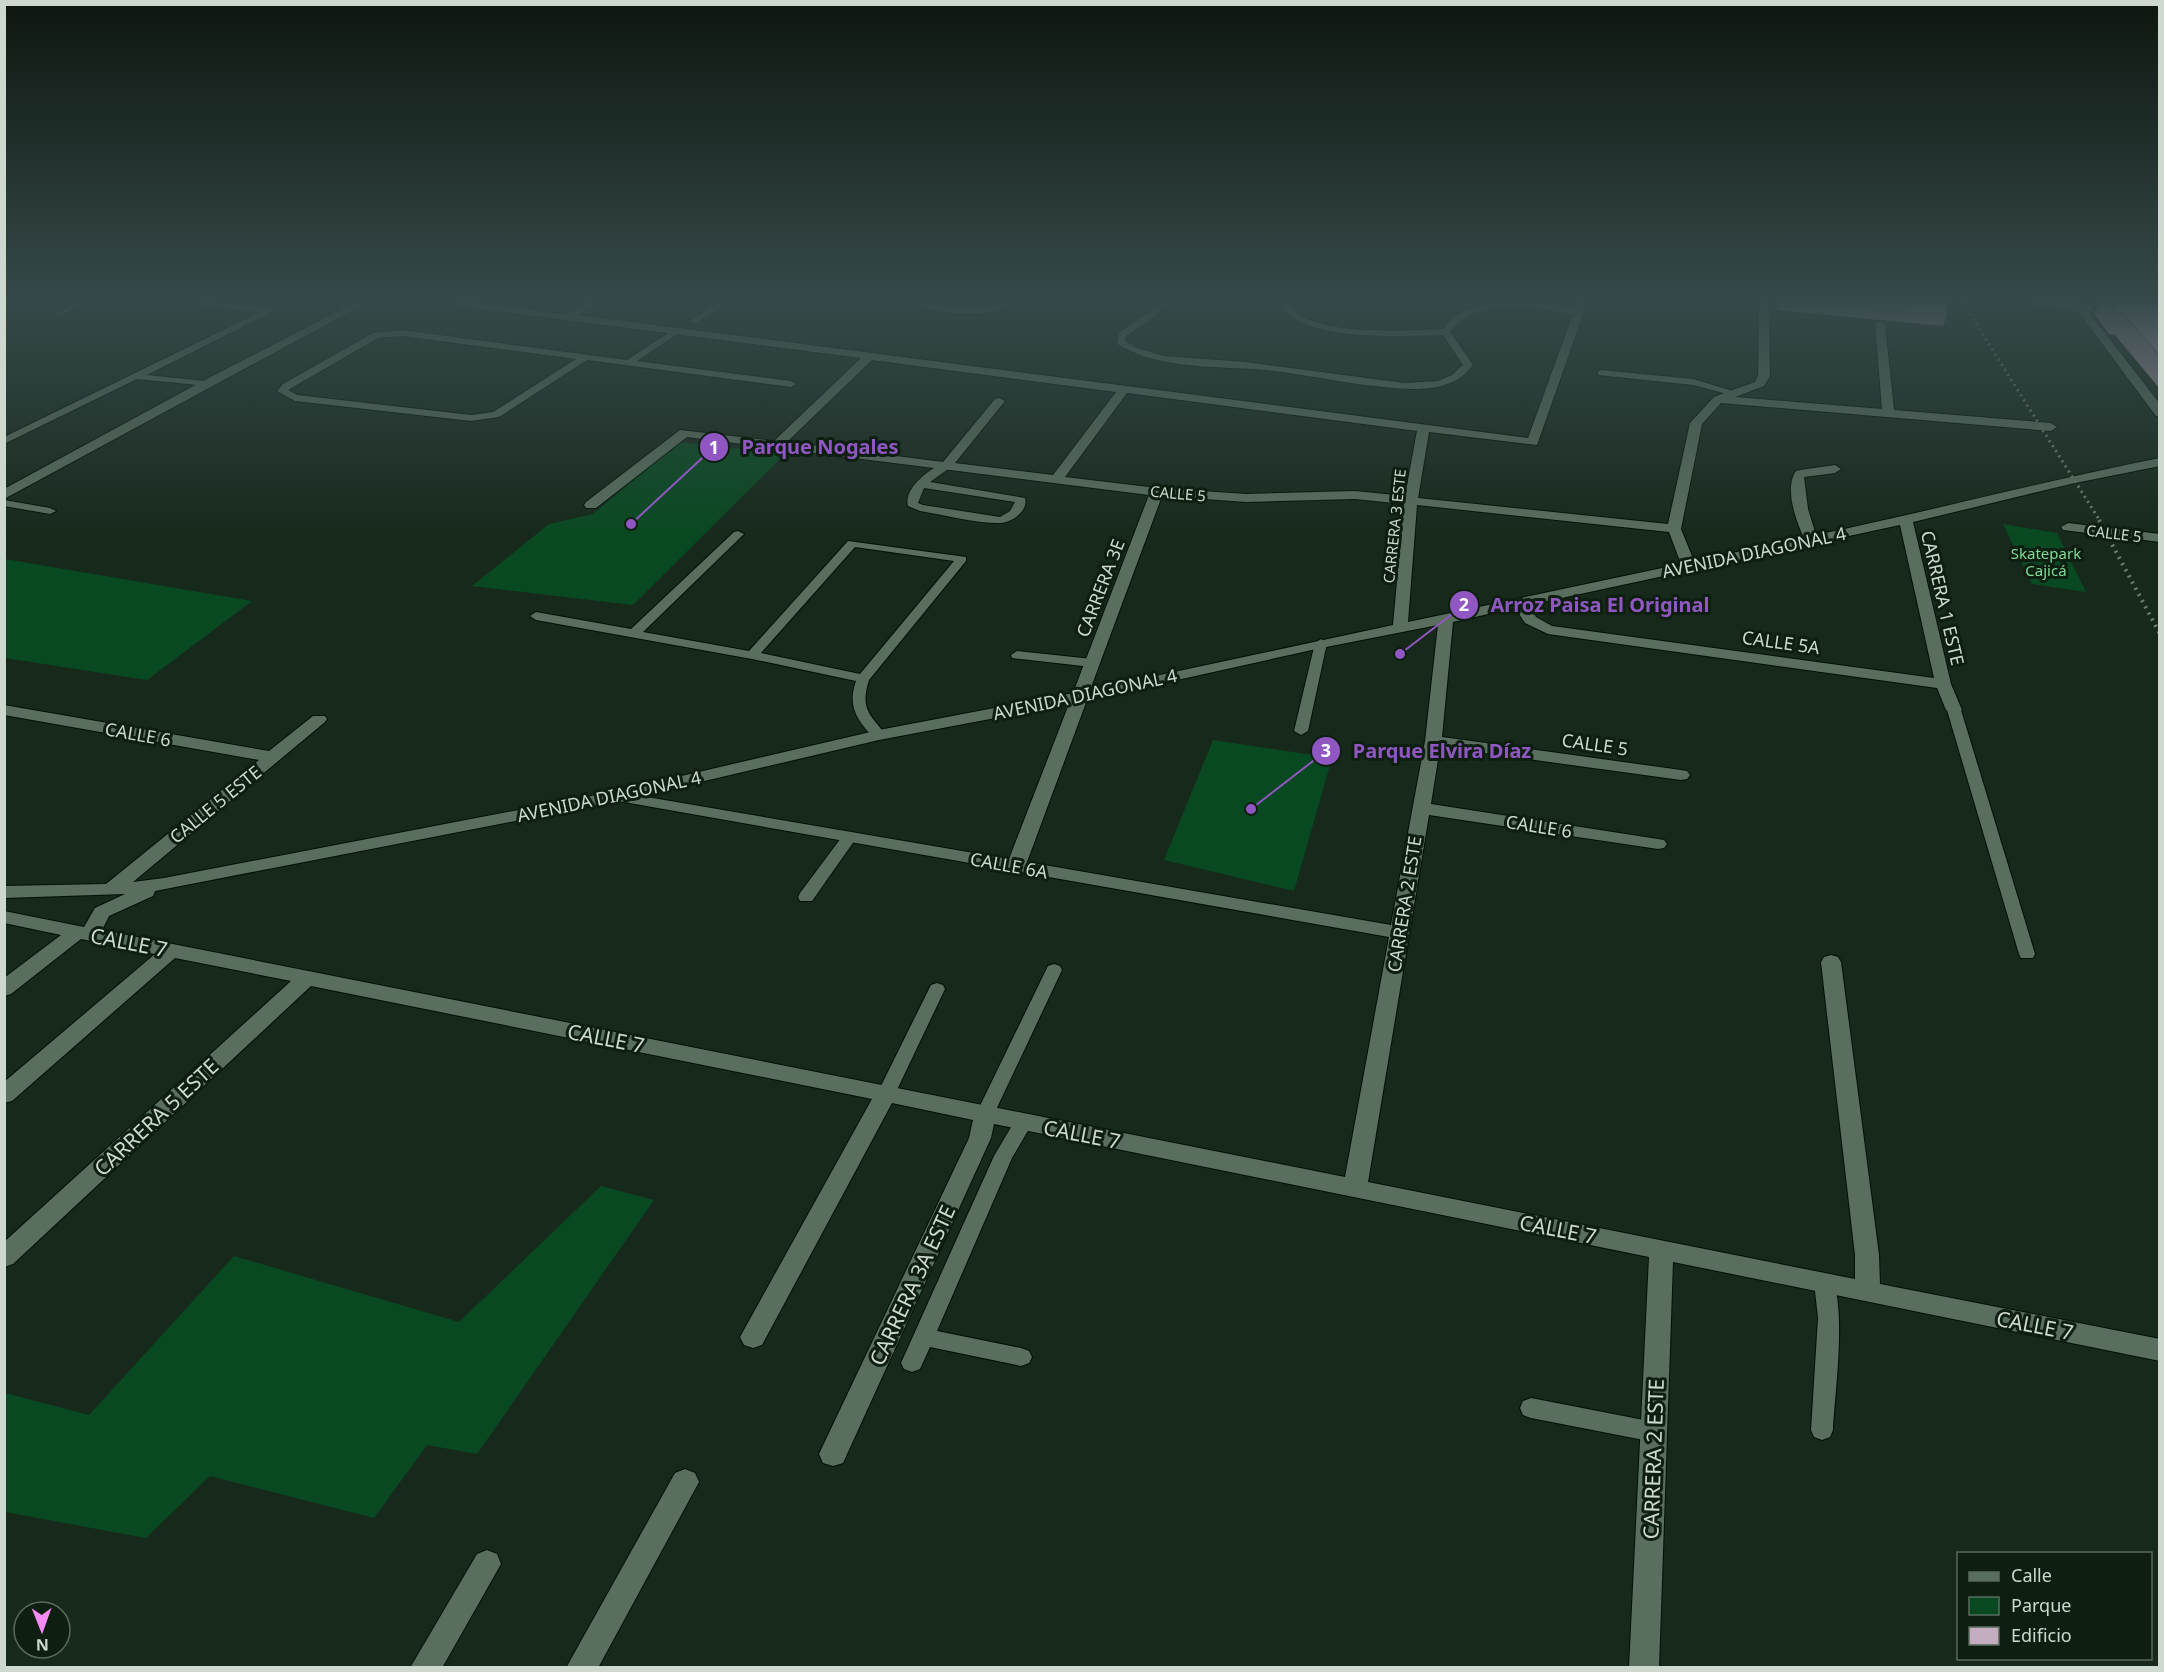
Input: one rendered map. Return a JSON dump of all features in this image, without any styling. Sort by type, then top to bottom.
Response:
[{"type":"street","points":[[4,495],[211,381]]},
{"type":"street","points":[[778,444],[844,381]]},
{"type":"street","points":[[1063,381],[1533,442],[1554,381]]},
{"type":"street","points":[[1689,566],[1674,528],[1696,423],[1718,399],[1731,392],[1760,384],[1761,381]]},
{"type":"street","points":[[1885,381],[1888,413]]},
{"type":"street","points":[[2136,381],[2160,413]]},
{"type":"street","points":[[1057,478],[1124,389]]},
{"type":"street","points":[[1718,399],[2051,427]]},
{"type":"street","points":[[947,465],[999,401]]},
{"type":"street","name":"CARRERA 3 ESTE","points":[[1400,628],[1410,500],[1424,428]]},
{"type":"street","name":"CALLE 5","points":[[591,505],[684,433],[1157,492],[1246,498],[1310,495],[1410,500],[1674,528]]},
{"type":"street","name":"AVENIDA DIAGONAL 4","points":[[4,892],[111,890],[164,884],[617,796],[879,735],[1080,697],[1321,643],[1446,619],[1906,520],[2075,479],[2160,462]]},
{"type":"street","points":[[1811,539],[1806,528],[1798,490],[1798,477],[1800,474],[1835,469]]},
{"type":"street","name":"CARRERA 3E","points":[[1016,866],[1157,492]]},
{"type":"street","name":"CARRERA 1 ESTE","points":[[1906,520],[1943,684],[1954,710]]},
{"type":"street","name":"CALLE 5","points":[[2068,527],[2160,538]]},
{"type":"street","name":"CALLE 5A","points":[[1521,603],[1522,609],[1532,623],[1548,630],[1943,684]]},
{"type":"street","name":"CARRERA 2 ESTE","points":[[1355,1188],[1433,741],[1446,619]]},
{"type":"street","name":"CALLE 6","points":[[4,710],[272,757]]},
{"type":"street","name":"CALLE 5 ESTE","points":[[111,890],[319,718]]},
{"type":"street","name":"CALLE 5","points":[[1433,741],[1681,776]]},
{"type":"street","name":"CALLE 6A","points":[[617,796],[1400,933]]},
{"type":"street","name":"CALLE 6","points":[[1420,808],[1658,844]]},
{"type":"street","points":[[4,989],[84,933],[102,912],[164,884]]},
{"type":"street","name":"CALLE 7","points":[[4,917],[2160,1350]]},
{"type":"street","points":[[4,1095],[171,951]]},
{"type":"street","points":[[1831,962],[1867,1255],[1869,1291]]},
{"type":"street","name":"CARRERA 5 ESTE","points":[[4,1257],[307,978]]},
{"type":"street","points":[[753,1337],[886,1094]]},
{"type":"street","name":"CARRERA 3A ESTE","points":[[833,1454],[980,1138],[985,1114]]},
{"type":"street","name":"CARRERA 2 ESTE","points":[[1644,1668],[1661,1250]]},
{"type":"street","points":[[581,1668],[685,1482]]},
{"type":"street","points":[[425,1668],[487,1564]]},
{"type":"lane","points":[[4,441],[128,381]]},
{"type":"lane","points":[[180,381],[205,384]]},
{"type":"lane","points":[[295,381],[282,391],[295,398],[471,418],[496,415],[548,381]]},
{"type":"lane","points":[[767,381],[791,384]]},
{"type":"lane","points":[[1360,381],[1404,387],[1427,387],[1449,381]]},
{"type":"lane","points":[[1683,381],[1731,392]]},
{"type":"lane","points":[[922,484],[1021,500],[1020,506],[1010,518],[1000,519],[920,508],[912,504],[913,494],[922,484],[947,465]]},
{"type":"lane","points":[[4,503],[50,511]]},
{"type":"lane","points":[[634,633],[738,534]]},
{"type":"lane","points":[[752,655],[852,543],[962,559],[863,679],[857,694],[860,716],[879,735]]},
{"type":"lane","points":[[536,616],[752,655],[863,679]]},
{"type":"lane","points":[[1301,731],[1321,643]]},
{"type":"lane","points":[[1017,655],[1092,663]]},
{"type":"lane","points":[[1954,710],[2027,954]]},
{"type":"lane","points":[[806,897],[849,837]]},
{"type":"lane","points":[[985,1114],[1054,970]]},
{"type":"lane","points":[[886,1094],[937,989]]},
{"type":"lane","points":[[912,1363],[1004,1156],[1024,1122]]},
{"type":"lane","points":[[1822,1430],[1828,1318],[1824,1282]]},
{"type":"lane","points":[[924,1337],[1021,1357]]},
{"type":"lane","points":[[1531,1408],[1654,1431]]},
{"type":"green space","points":[[679,442],[785,454],[633,605],[472,586],[549,524],[593,514]]},
{"type":"green space","name":"Skatepark Cajicá","points":[[2003,524],[2057,533],[2086,592],[2032,584]]},
{"type":"green space","points":[[4,559],[252,601],[147,680],[5,658]]},
{"type":"green space","points":[[1213,740],[1332,758],[1294,891],[1164,860]]},
{"type":"green space","points":[[601,1186],[654,1200],[477,1454],[427,1445],[374,1518],[210,1476],[146,1538],[5,1512],[5,1393],[89,1415],[234,1256],[459,1322]]},
{"type":"railway","points":[[2012,381],[2100,521]]},
{"type":"railway","points":[[2099,520],[2160,634]]},
{"type":"place","name":"Parque Nogales","points":[[631,524]]},
{"type":"place","name":"Arroz Paisa El Original","points":[[1400,654]]},
{"type":"place","name":"Parque Elvira Díaz","points":[[1251,809]]}]
